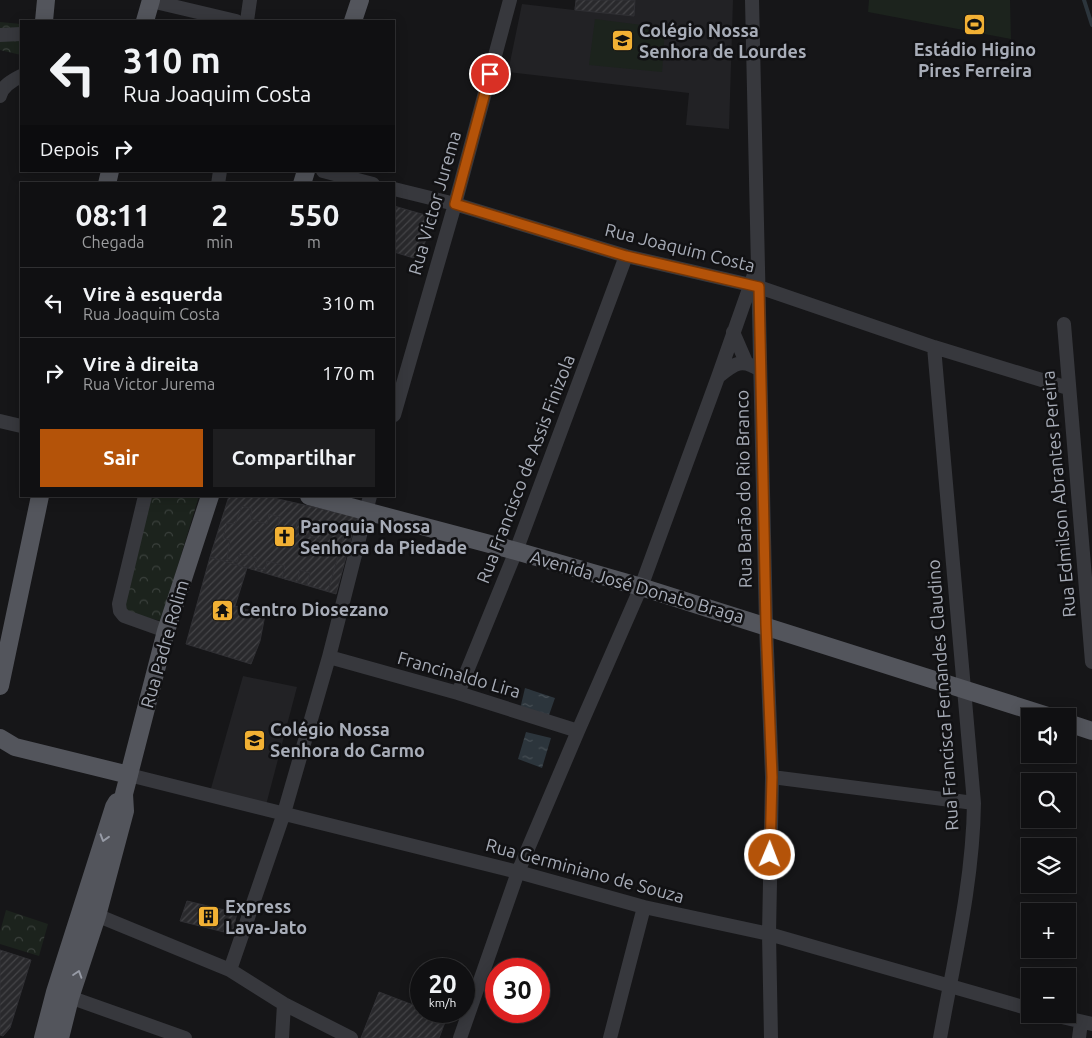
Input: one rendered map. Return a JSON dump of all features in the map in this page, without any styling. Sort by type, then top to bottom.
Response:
[{"type":"main road","points":[[44,20],[46,0]]},
{"type":"main road","points":[[145,20],[151,0]]},
{"type":"main road","points":[[353,20],[360,0]]},
{"type":"main road","points":[[0,686],[40,497]]},
{"type":"main road","name":"Rua Padre Rolim","points":[[63,995],[125,811],[124,794],[166,631],[210,497]]},
{"type":"main road","name":"Avenida José Donato Braga","points":[[317,497],[368,503],[516,551],[766,625],[1023,708]]},
{"type":"main road","points":[[1076,726],[1092,731]]},
{"type":"main road","points":[[5,745],[129,775]]},
{"type":"main road","points":[[43,1038],[63,995]]},
{"type":"main road","points":[[60,1038],[63,995]]},
{"type":"street","points":[[151,0],[232,20]]},
{"type":"street","points":[[247,20],[250,0]]},
{"type":"street","name":"Rua Victor Jurema","points":[[395,412],[455,204],[510,0]]},
{"type":"street","name":"Rua Barāo do Rio Branco","points":[[752,0],[758,261],[754,286],[760,370],[766,625],[772,777],[769,934],[771,1038]]},
{"type":"street","points":[[0,35],[20,34]]},
{"type":"street","points":[[0,96],[1,92],[10,82],[20,77]]},
{"type":"street","points":[[327,172],[365,182]]},
{"type":"street","name":"Rua Joaquim Costa","points":[[395,189],[455,204],[626,256],[754,286],[934,347],[1068,388]]},
{"type":"street","name":"Rua Francisco de Assis Finizola","points":[[458,693],[516,551],[626,256]]},
{"type":"street","points":[[460,1038],[518,872],[641,587],[733,332],[754,286]]},
{"type":"street","name":"Rua Edmilson Abrantes Pereira","points":[[1064,324],[1092,662]]},
{"type":"street","points":[[733,332],[746,362],[760,370]]},
{"type":"street","name":"Rua Francisca Fernandes Claudino","points":[[934,347],[974,803],[973,837],[963,916],[940,1038]]},
{"type":"street","points":[[718,377],[730,367],[746,362]]},
{"type":"street","points":[[0,421],[20,426]]},
{"type":"street","points":[[145,497],[119,604],[120,611],[124,616],[166,631]]},
{"type":"street","points":[[230,970],[284,813],[329,657],[368,503]]},
{"type":"street","name":"Francinaldo Lira","points":[[329,657],[458,693],[578,731]]},
{"type":"street","name":"Rua Germiniano de Souza","points":[[129,775],[518,872],[644,907],[769,934],[1021,1007]]},
{"type":"street","points":[[772,777],[974,803]]},
{"type":"street","points":[[610,1038],[644,907]]},
{"type":"street","points":[[90,912],[230,970],[284,1004],[351,1038]]},
{"type":"street","points":[[63,995],[185,1038]]},
{"type":"street","points":[[282,1038],[284,1004]]},
{"type":"street","points":[[1079,1038],[1086,1023]]},
{"type":"shaded area","name":"Colégio Nossa Senhora de Lourdes","points":[[576,0],[733,0],[729,129],[686,125],[689,93],[508,72],[522,4],[574,10]]},
{"type":"shaded area","name":"Colégio Nossa Senhora do Carmo","points":[[243,676],[297,687],[266,805],[210,792]]},
{"type":"green space","name":"Estádio Higino Pires Ferreira","points":[[869,0],[1010,0],[1011,39],[868,12]]},
{"type":"green space","points":[[595,19],[665,28],[662,72],[589,65]]},
{"type":"green space","points":[[0,22],[20,24],[20,55],[0,50]]},
{"type":"green space","points":[[151,497],[199,497],[161,621],[122,611]]},
{"type":"green space","points":[[6,910],[48,924],[39,956],[0,944],[0,932]]},
{"type":"water","points":[[525,688],[555,698],[548,718],[520,709]]},
{"type":"water","points":[[526,732],[551,738],[542,768],[518,759]]},
{"type":"building","points":[[576,0],[635,0],[634,16],[575,10]]},
{"type":"building","points":[[395,206],[432,217],[420,260],[395,252]]},
{"type":"building","name":"Paroquia Nossa Senhora da Piedade","points":[[229,497],[269,497],[357,517],[336,594],[210,557]]},
{"type":"building","points":[[242,506],[252,509],[250,519],[267,524],[269,514],[280,517],[277,527],[295,532],[298,520],[313,524],[310,536],[320,539],[324,526],[345,532],[328,591],[307,585],[310,573],[300,570],[297,582],[282,578],[285,566],[267,561],[265,570],[254,567],[257,558],[240,553],[237,562],[227,559],[230,540],[223,538],[227,523],[235,524]]},
{"type":"building","name":"Centro Diosezano","points":[[210,557],[247,568],[235,606],[265,615],[260,641],[251,664],[186,644]]},
{"type":"building","name":"Express Lava-Jato","points":[[187,901],[237,913],[232,934],[180,921]]},
{"type":"building","points":[[0,950],[31,960],[10,1028],[3,1036],[0,1035]]},
{"type":"building","points":[[379,992],[410,1004],[410,1023],[445,1023],[439,1038],[361,1038]]},
{"type":"waterway","points":[[1084,0],[1092,25]]},
{"type":"place","name":"Estádio Higino Pires Ferreira","points":[[975,25]]},
{"type":"place","name":"Colégio Nossa Senhora de Lourdes","points":[[623,41]]},
{"type":"place","name":"Paroquia Nossa Senhora da Piedade","points":[[284,537]]},
{"type":"place","name":"Centro Diosezano","points":[[223,610]]},
{"type":"place","name":"Colégio Nossa Senhora do Carmo","points":[[254,740]]},
{"type":"place","name":"Express Lava-Jato","points":[[209,917]]},
{"type":"route","points":[[490,74],[455,204],[626,256],[759,287],[766,625],[772,777],[770,855]]}]
